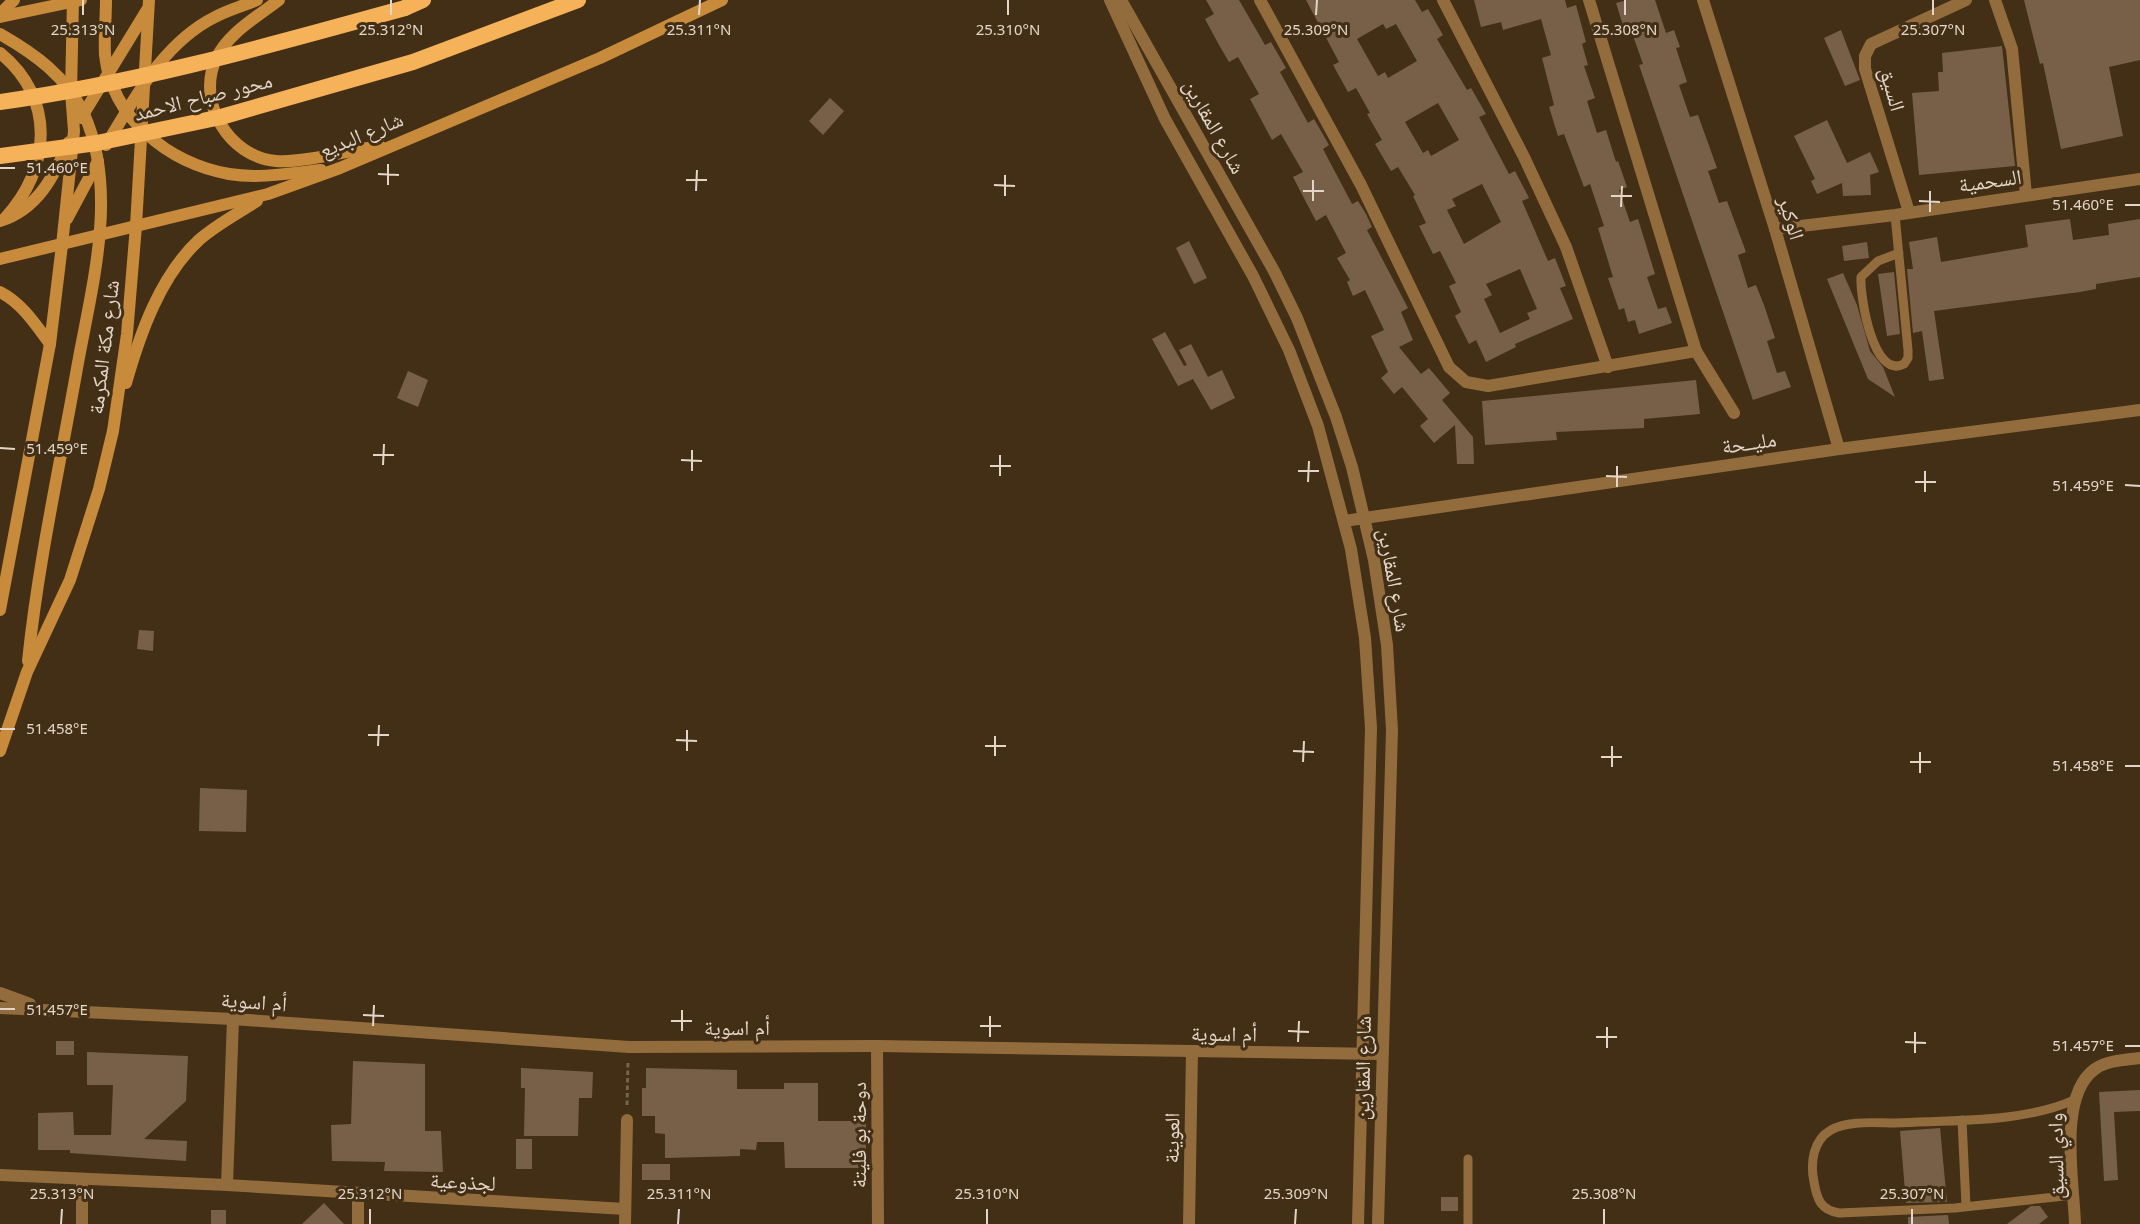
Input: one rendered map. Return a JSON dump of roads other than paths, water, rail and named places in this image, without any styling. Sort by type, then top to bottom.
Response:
[{"type":"highway","points":[[0,102],[120,82],[183,68],[405,8],[423,0]]},
{"type":"highway","name":"محور صباح الاحمد","points":[[0,156],[52,150],[156,132],[326,88],[413,62],[578,0]]},
{"type":"main road","points":[[0,16],[14,0]]},
{"type":"main road","points":[[106,0],[105,55],[109,74],[125,113],[142,131],[180,158],[230,174],[265,176],[340,168]]},
{"type":"main road","points":[[63,226],[125,113],[169,51],[191,32],[214,17],[257,0]]},
{"type":"main road","points":[[279,0],[231,37],[216,60],[210,86],[214,113],[228,136],[250,153],[276,161],[398,143]]},
{"type":"main road","name":"شارع البديع","points":[[0,259],[136,226],[188,216],[268,194],[340,168],[600,58],[722,0]]},
{"type":"main road","points":[[0,16],[75,1],[71,92],[74,131],[50,344],[0,610]]},
{"type":"main road","points":[[1,221],[19,215],[36,200],[55,172],[83,114],[149,4]]},
{"type":"main road","name":"شارع مكة المكرمة","points":[[0,751],[27,672],[70,580],[99,489],[113,431],[127,334],[149,4]]},
{"type":"main road","points":[[0,34],[46,63],[71,92],[83,114],[98,161],[100,185],[98,237],[37,596],[27,672]]},
{"type":"main road","points":[[0,53],[26,81],[37,105],[41,130],[40,156],[33,180],[20,202],[1,221]]},
{"type":"main road","points":[[113,431],[150,312],[180,262],[199,241],[268,194]]},
{"type":"main road","points":[[0,292],[9,297],[32,319],[50,344]]},
{"type":"street","name":"شارع المقارين","points":[[1110,0],[1165,119],[1254,276],[1289,350],[1318,426],[1344,520],[1365,638],[1371,728],[1358,1224]]},
{"type":"street","name":"شارع المقارين","points":[[1121,0],[1274,271],[1297,318],[1336,417],[1365,519],[1385,634],[1392,730],[1378,1224]]},
{"type":"street","points":[[1260,0],[1362,186],[1449,367],[1466,382],[1488,386],[1696,351]]},
{"type":"street","points":[[1443,0],[1514,137],[1566,247],[1608,367]]},
{"type":"street","points":[[1589,0],[1696,351],[1734,413]]},
{"type":"street","name":"الوكير","points":[[1703,0],[1775,229],[1839,449]]},
{"type":"street","name":"السيق","points":[[1909,212],[1865,69],[1865,56],[1871,44],[1966,0]]},
{"type":"street","points":[[1995,0],[2012,49],[2026,195]]},
{"type":"street","name":"السحمية","points":[[1775,229],[1895,215],[2140,178]]},
{"type":"street","name":"مليــحة","points":[[1344,520],[1365,519],[1839,449],[2140,410]]},
{"type":"street","name":"أم اسوية","points":[[0,993],[42,1008]]},
{"type":"street","name":"أم اسوية","points":[[0,1008],[42,1008],[233,1019],[629,1047],[877,1046],[1382,1054]]},
{"type":"street","points":[[227,1185],[233,1019]]},
{"type":"street","name":"دوحة بو فليتة","points":[[877,1046],[878,1224]]},
{"type":"street","name":"العوينة","points":[[1189,1224],[1192,1052]]},
{"type":"street","name":"وادي السيق","points":[[2075,1224],[2071,1122],[2074,1100],[2095,1069],[2110,1062],[2140,1058]]},
{"type":"street","points":[[625,1224],[627,1120]]},
{"type":"street","name":"لجذوعية","points":[[0,1175],[82,1181],[227,1185],[625,1209]]},
{"type":"street","points":[[82,1181],[82,1224]]},
{"type":"street","points":[[358,1194],[358,1224]]},
{"type":"lane","points":[[1895,215],[1899,253],[1908,358],[1904,364],[1894,368],[1885,364],[1876,348],[1864,313],[1860,277],[1878,261],[1899,253]]},
{"type":"lane","points":[[2074,1100],[2050,1111],[1962,1119],[1857,1124],[1832,1129],[1818,1143],[1812,1157],[1813,1180],[1818,1202],[1827,1211],[1839,1213],[1966,1206],[2074,1195]]},
{"type":"lane","points":[[1962,1119],[1966,1206]]},
{"type":"lane","points":[[1468,1159],[1468,1224]]}]
